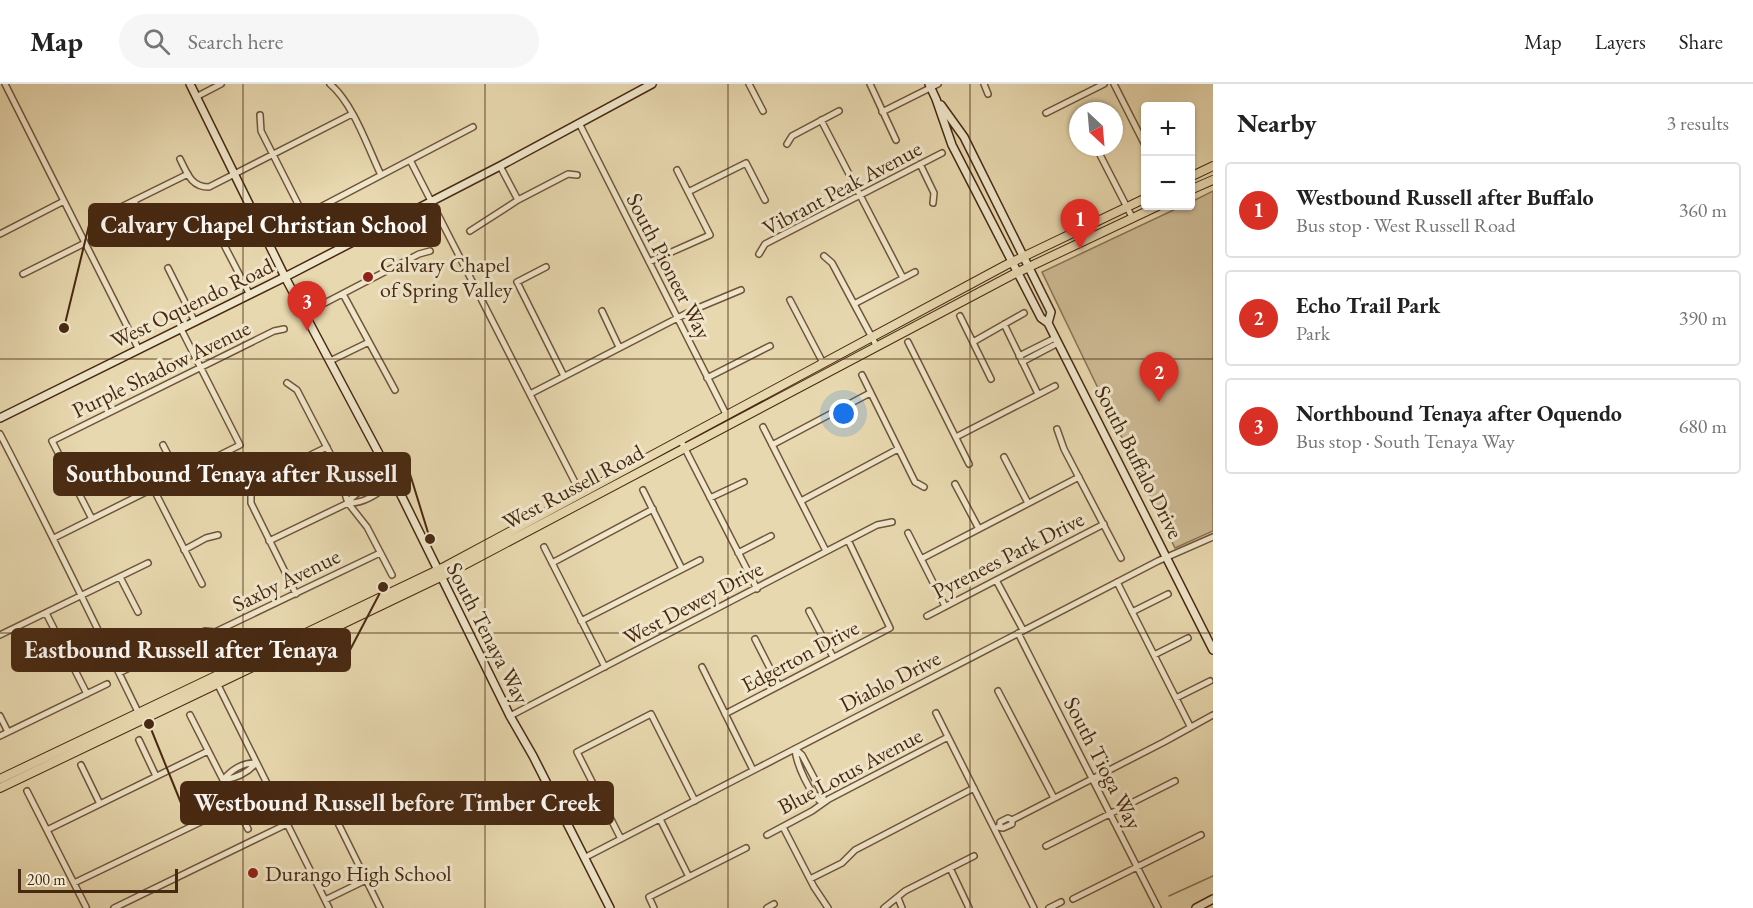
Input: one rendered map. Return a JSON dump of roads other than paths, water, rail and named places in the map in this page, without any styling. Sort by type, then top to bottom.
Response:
[{"type":"main road","points":[[1195,175],[1213,166]]},
{"type":"main road","points":[[1195,188],[1213,180]]},
{"type":"main road","name":"West Russell Road","points":[[0,779],[138,712],[439,574],[580,492],[1023,256],[1141,200]]},
{"type":"main road","name":"West Russell Road","points":[[0,788],[217,685],[585,501],[1028,266],[1149,210]]},
{"type":"street","points":[[5,84],[140,350]]},
{"type":"street","name":"South Tenaya Way","points":[[190,84],[210,129],[285,277],[393,481],[510,716],[533,756],[610,908]]},
{"type":"street","points":[[196,97],[221,84]]},
{"type":"street","points":[[330,84],[337,90],[352,114],[381,175]]},
{"type":"street","name":"West Oquendo Road","points":[[0,418],[250,295],[500,166],[652,84]]},
{"type":"street","points":[[749,84],[763,111]]},
{"type":"street","points":[[870,84],[896,140]]},
{"type":"street","points":[[984,84],[988,94]]},
{"type":"street","points":[[1046,113],[1104,84]]},
{"type":"street","points":[[1114,84],[1141,137]]},
{"type":"street","points":[[882,112],[932,85]]},
{"type":"street","name":"South Buffalo Drive","points":[[932,85],[952,145],[1041,318],[1048,323],[1213,650]]},
{"type":"street","name":"South Buffalo Drive","points":[[936,99],[964,137],[1051,312],[1048,323]]},
{"type":"street","points":[[787,144],[792,136],[839,111]]},
{"type":"street","points":[[180,159],[195,184],[203,187],[213,186],[352,114]]},
{"type":"street","points":[[260,116],[261,131],[273,155],[300,208],[309,213],[473,127]]},
{"type":"street","points":[[820,120],[903,278]]},
{"type":"street","name":"South Pioneer Way","points":[[579,123],[731,423]]},
{"type":"street","name":"Vibrant Peak Avenue","points":[[759,254],[765,244],[942,153]]},
{"type":"street","points":[[1101,156],[1132,217]]},
{"type":"street","points":[[410,160],[585,501]]},
{"type":"street","points":[[688,192],[746,163],[765,200]]},
{"type":"street","points":[[920,164],[934,193],[933,203]]},
{"type":"street","points":[[500,166],[518,200]]},
{"type":"street","points":[[649,262],[710,235],[677,170]]},
{"type":"street","points":[[119,208],[188,174]]},
{"type":"street","points":[[470,231],[518,200],[568,174],[577,175]]},
{"type":"street","points":[[0,234],[64,201]]},
{"type":"street","points":[[134,201],[151,234]]},
{"type":"street","points":[[222,241],[250,295]]},
{"type":"street","points":[[23,274],[86,243]]},
{"type":"street","points":[[321,305],[419,254],[430,251]]},
{"type":"street","points":[[824,256],[832,263],[876,345]]},
{"type":"street","points":[[546,267],[517,282],[564,376]]},
{"type":"street","points":[[168,268],[195,322]]},
{"type":"street","points":[[854,304],[915,272]]},
{"type":"street","points":[[530,394],[677,318],[741,290]]},
{"type":"street","points":[[343,294],[395,390]]},
{"type":"street","points":[[790,300],[823,363]]},
{"type":"street","points":[[602,311],[619,347]]},
{"type":"street","points":[[973,342],[1024,313]]},
{"type":"street","points":[[960,316],[991,379]]},
{"type":"street","points":[[1004,324],[1038,394]]},
{"type":"street","points":[[54,538],[240,445],[181,329]]},
{"type":"street","name":"Purple Shadow Avenue","points":[[92,519],[52,441],[274,331],[284,329]]},
{"type":"street","points":[[1021,359],[1057,341]]},
{"type":"street","points":[[330,361],[369,342]]},
{"type":"street","points":[[908,342],[969,464]]},
{"type":"street","points":[[707,378],[770,346]]},
{"type":"street","points":[[862,375],[915,482],[924,487]]},
{"type":"street","points":[[287,382],[297,390],[338,469],[348,503],[367,527],[392,575]]},
{"type":"street","points":[[956,436],[1055,386]]},
{"type":"street","points":[[772,445],[870,393]]},
{"type":"street","points":[[763,427],[826,551]]},
{"type":"street","points":[[1057,429],[1064,449],[1121,558]]},
{"type":"street","points":[[0,434],[54,538],[80,597],[142,721]]},
{"type":"street","points":[[680,440],[757,589]]},
{"type":"street","points":[[163,445],[179,476]]},
{"type":"street","points":[[292,464],[327,447]]},
{"type":"street","points":[[801,501],[898,449]]},
{"type":"street","points":[[1004,457],[1028,503]]},
{"type":"street","points":[[921,559],[1079,477]]},
{"type":"street","points":[[269,541],[348,503],[356,504],[383,490],[393,481]]},
{"type":"street","points":[[710,498],[744,482]]},
{"type":"street","points":[[955,484],[979,529]]},
{"type":"street","points":[[153,488],[202,584]]},
{"type":"street","points":[[643,490],[682,569]]},
{"type":"street","points":[[251,493],[250,503],[296,594]]},
{"type":"street","points":[[552,563],[653,509]]},
{"type":"street","name":"West Dewey Drive","points":[[510,716],[877,525],[892,522]]},
{"type":"street","name":"Pyrenees Park Drive","points":[[927,616],[1104,524]]},
{"type":"street","points":[[908,533],[945,606]]},
{"type":"street","points":[[184,550],[206,538],[218,535]]},
{"type":"street","points":[[738,553],[771,536]]},
{"type":"street","name":"Diablo Drive","points":[[584,858],[1020,632],[1213,537]]},
{"type":"street","name":"Edgerton Drive","points":[[725,714],[890,628],[848,540]]},
{"type":"street","points":[[544,547],[605,668]]},
{"type":"street","name":"Saxby Avenue","points":[[205,632],[215,632],[380,553]]},
{"type":"street","points":[[581,621],[700,560]]},
{"type":"street","points":[[0,635],[148,563]]},
{"type":"street","points":[[120,577],[138,612]]},
{"type":"street","name":"South Tioga Way","points":[[996,580],[1158,908]]},
{"type":"street","points":[[1118,582],[1190,726]]},
{"type":"street","points":[[1132,612],[1168,594]]},
{"type":"street","points":[[810,611],[833,657]]},
{"type":"street","points":[[46,613],[87,694]]},
{"type":"street","points":[[1154,655],[1188,638]]},
{"type":"street","points":[[755,639],[779,686]]},
{"type":"street","points":[[119,673],[185,641]]},
{"type":"street","points":[[702,667],[753,770]]},
{"type":"street","points":[[213,677],[329,908]]},
{"type":"street","points":[[1176,698],[1210,681]]},
{"type":"street","points":[[0,736],[108,684]]},
{"type":"street","points":[[998,691],[1054,798]]},
{"type":"street","points":[[936,713],[974,788],[997,827],[1034,908]]},
{"type":"street","points":[[621,839],[577,752],[651,714],[695,801]]},
{"type":"street","points":[[997,827],[1000,822],[1008,818],[1012,820],[1213,714]]},
{"type":"street","points":[[190,715],[248,829]]},
{"type":"street","points":[[0,716],[8,732]]},
{"type":"street","name":"Blue Lotus Avenue","points":[[767,835],[948,737]]},
{"type":"street","points":[[139,740],[156,776]]},
{"type":"street","points":[[795,749],[802,755],[823,795],[823,803]]},
{"type":"street","points":[[47,830],[208,751]]},
{"type":"street","points":[[223,780],[229,772],[248,762],[256,763]]},
{"type":"street","points":[[81,765],[100,804]]},
{"type":"street","points":[[1046,846],[1175,781]]},
{"type":"street","points":[[810,879],[842,863],[855,850],[974,788]]},
{"type":"street","points":[[27,791],[86,908]]},
{"type":"street","points":[[74,883],[236,806]]},
{"type":"street","points":[[660,819],[689,877]]},
{"type":"street","points":[[338,823],[380,908]]},
{"type":"street","points":[[114,908],[287,825]]},
{"type":"street","points":[[783,827],[828,908]]},
{"type":"street","points":[[1073,899],[1201,835]]},
{"type":"street","points":[[654,908],[649,897],[746,848]]},
{"type":"street","points":[[884,908],[905,891],[974,855]]},
{"type":"street","points":[[950,868],[969,908]]},
{"type":"street","points":[[325,900],[366,880]]},
{"type":"street","points":[[897,898],[903,908]]},
{"type":"street","points":[[1196,908],[1213,899]]},
{"type":"street","points":[[1049,908],[1061,902]]},
{"type":"street","points":[[767,908],[774,904]]},
{"type":"waterway","points":[[1169,896],[1213,876]]},
{"type":"place","name":"Westbound Russell after Buffalo","points":[[1080,249]]},
{"type":"place","name":"Calvary Chapel of Spring Valley","points":[[368,277]]},
{"type":"place","name":"Calvary Chapel Christian School","points":[[64,328]]},
{"type":"place","name":"Northbound Tenaya after Oquendo","points":[[307,331]]},
{"type":"place","name":"Echo Trail Park","points":[[1159,402]]},
{"type":"place","name":"Southbound Tenaya after Russell","points":[[430,539]]},
{"type":"place","name":"Eastbound Russell after Tenaya","points":[[383,587]]},
{"type":"place","name":"Westbound Russell before Timber Creek","points":[[149,724]]},
{"type":"place","name":"Durango High School","points":[[253,873]]}]
